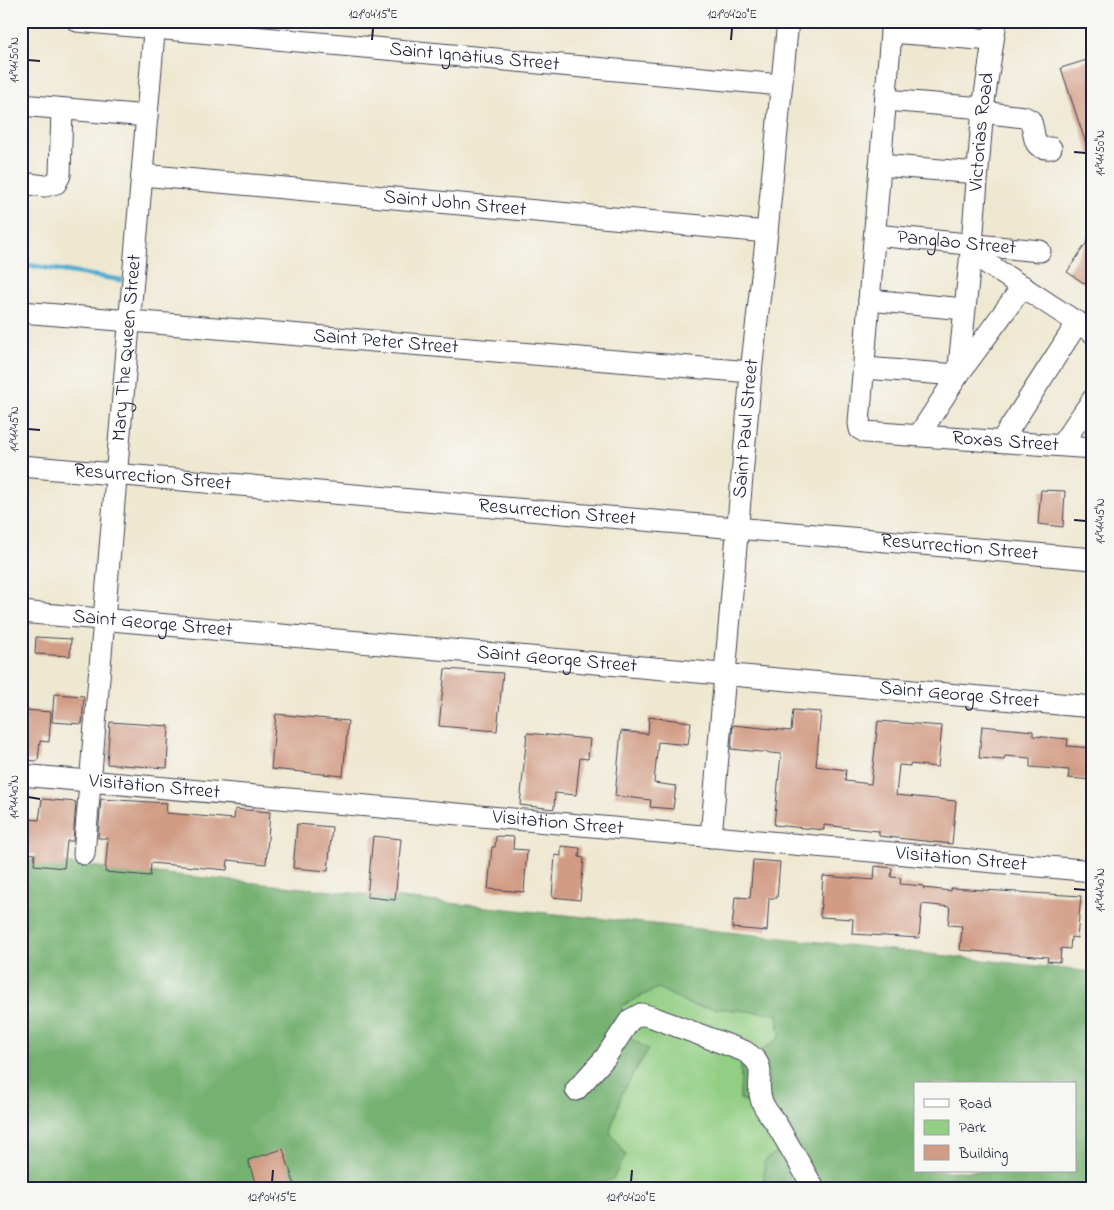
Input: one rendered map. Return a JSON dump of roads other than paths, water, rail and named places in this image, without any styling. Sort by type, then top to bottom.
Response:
[{"type":"street","name":"Saint Ignatius Street","points":[[77,21],[154,24],[781,85]]},
{"type":"street","name":"Saint Paul Street","points":[[711,837],[751,372],[788,21]]},
{"type":"street","name":"Mary The Queen Street","points":[[84,854],[154,24]]},
{"type":"street","points":[[958,375],[864,368],[892,27],[994,31]]},
{"type":"street","name":"Victorias Road","points":[[958,375],[982,110],[994,31]]},
{"type":"street","points":[[886,100],[982,110],[1024,117],[1030,120],[1038,146],[1051,148]]},
{"type":"street","points":[[21,105],[147,116]]},
{"type":"street","points":[[21,183],[45,186],[56,183],[60,175],[62,108]]},
{"type":"street","points":[[880,165],[977,173]]},
{"type":"street","name":"Saint John Street","points":[[142,176],[767,232]]},
{"type":"street","name":"Panglao Street","points":[[875,235],[971,248],[1040,251]]},
{"type":"street","points":[[971,248],[1085,328],[1002,440]]},
{"type":"street","points":[[919,435],[958,375],[1023,286]]},
{"type":"street","points":[[870,300],[964,309]]},
{"type":"street","name":"Saint Peter Street","points":[[21,312],[751,372]]},
{"type":"street","name":"Roxas Street","points":[[864,368],[859,423],[860,430],[865,432],[1002,440],[1093,448]]},
{"type":"street","points":[[1061,446],[1093,399]]},
{"type":"street","name":"Resurrection Street","points":[[21,466],[1093,560]]},
{"type":"street","name":"Saint George Street","points":[[21,612],[1093,707]]},
{"type":"street","name":"Visitation Street","points":[[21,776],[1093,871]]},
{"type":"street","points":[[576,1090],[605,1058],[630,1020],[641,1014],[652,1016],[744,1051],[756,1058],[761,1070],[758,1090],[762,1104],[814,1189]]},
{"type":"waterway","points":[[21,264],[121,280]]}]
